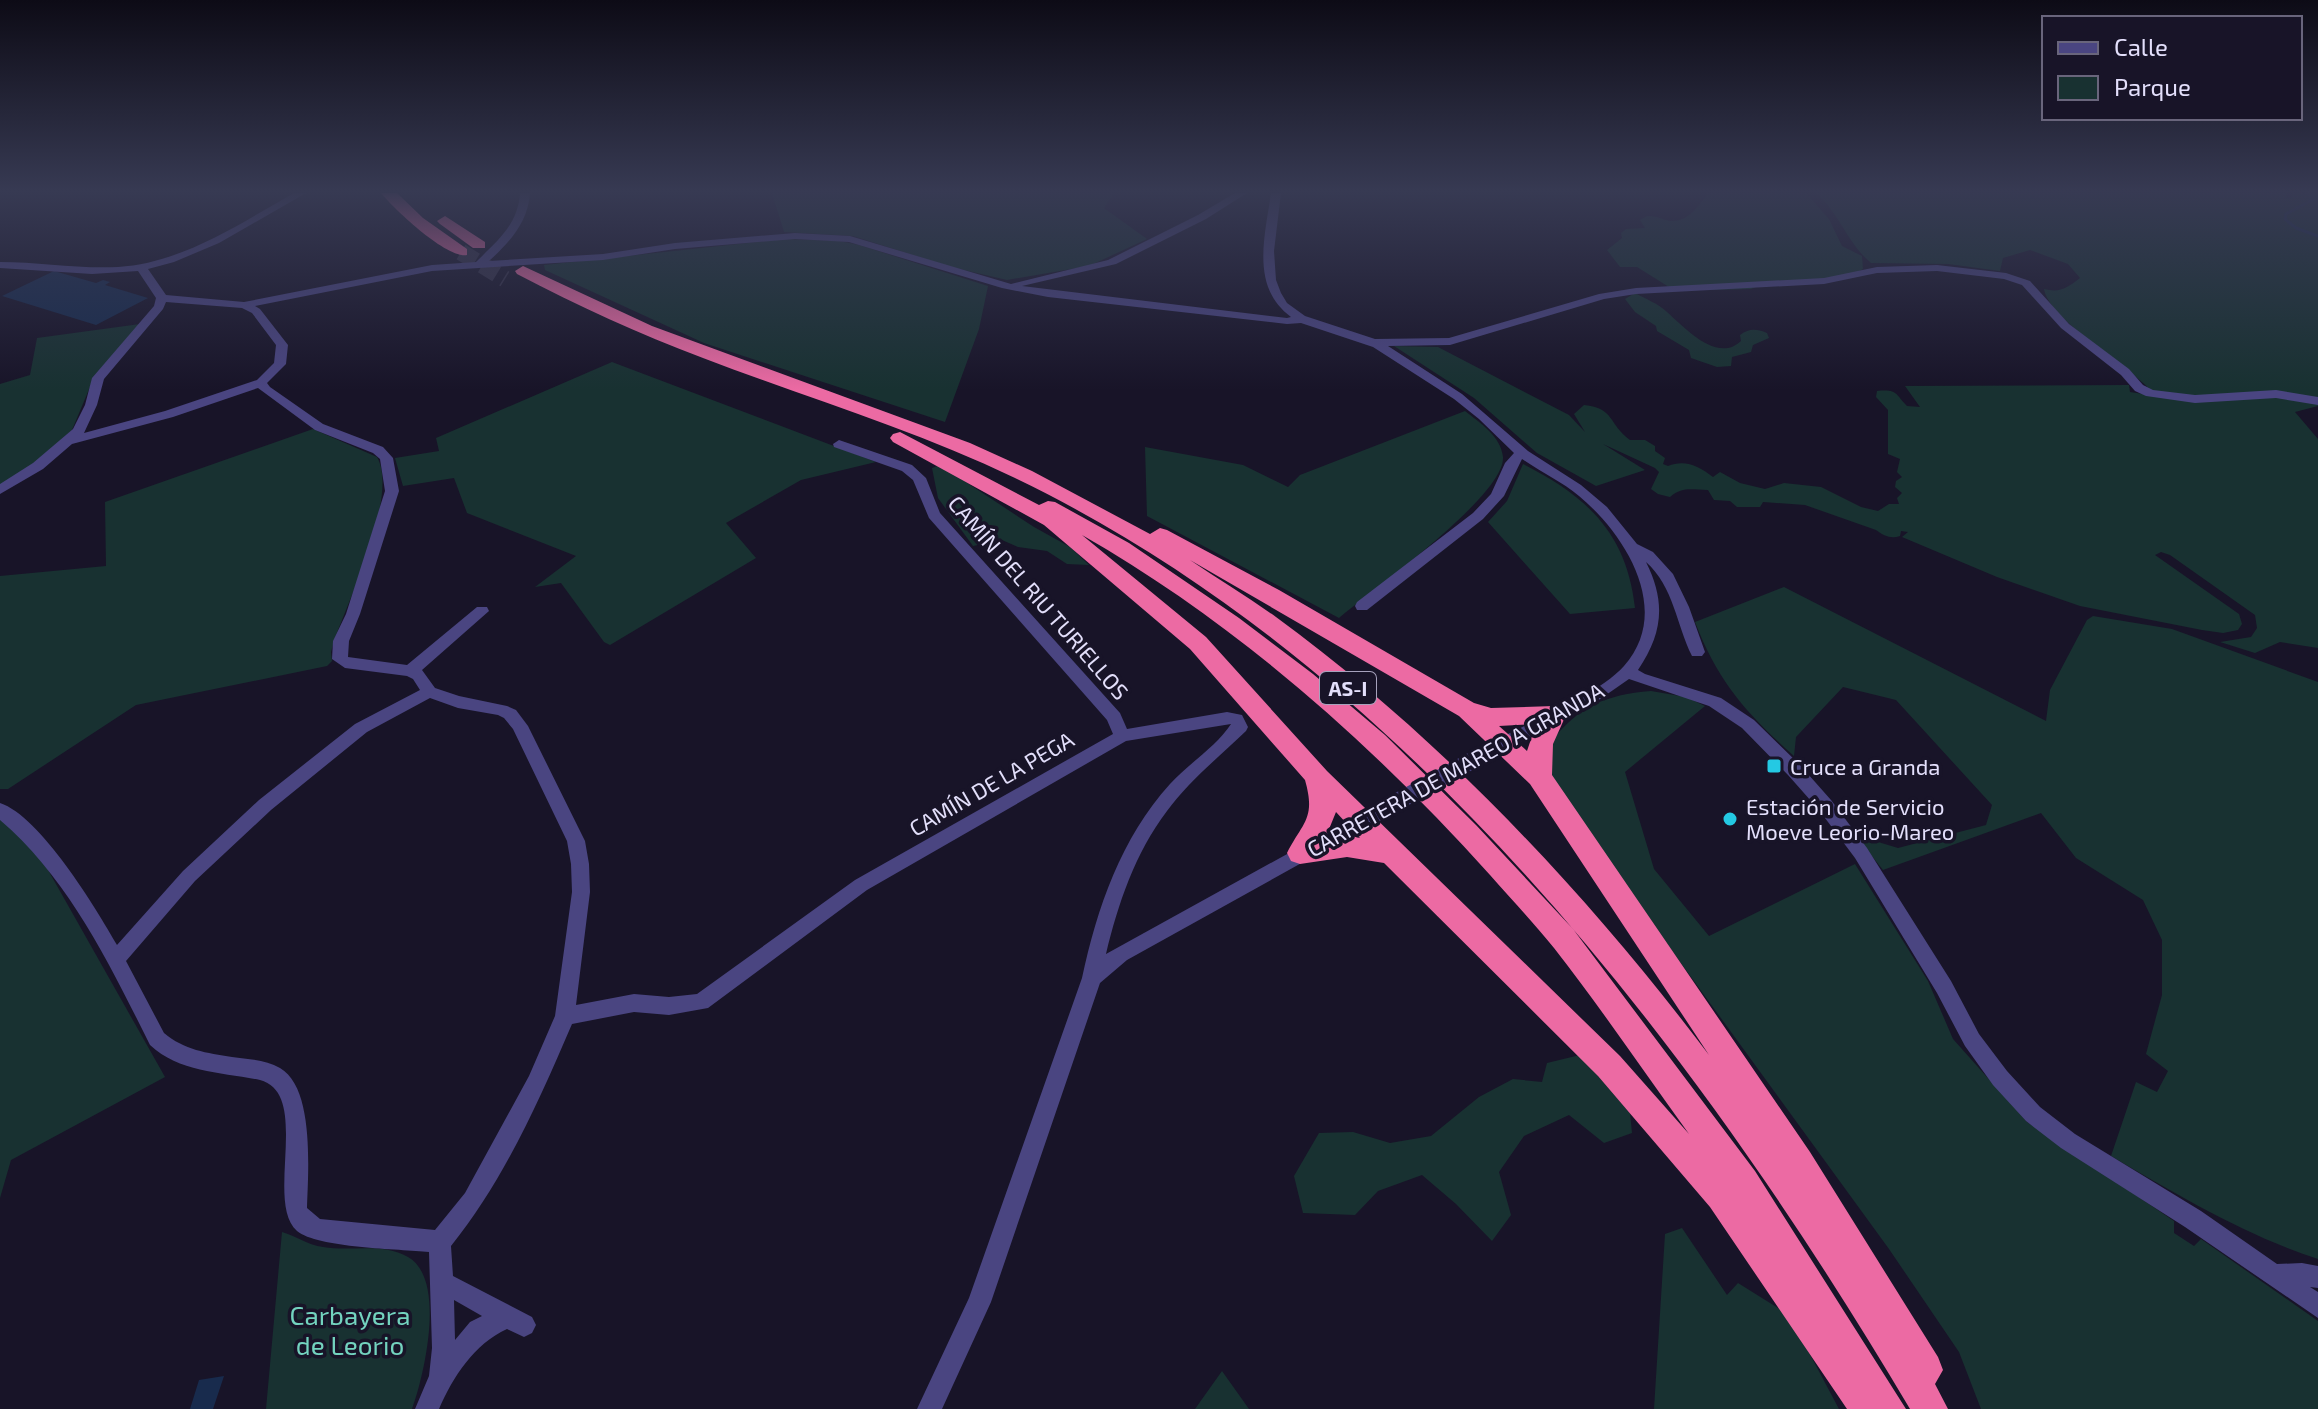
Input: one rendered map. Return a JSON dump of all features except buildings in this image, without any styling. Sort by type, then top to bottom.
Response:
[{"type":"highway","name":"AS-I","points":[[514,275],[596,325],[705,370],[907,432],[1027,477],[1140,539],[1250,611],[1408,739],[1491,821],[1582,920],[1675,1032],[1776,1169],[1930,1409]]},
{"type":"highway","name":"AS-I","points":[[907,432],[1121,548],[1231,623],[1305,680],[1376,742],[1467,832],[1563,938],[1744,1182],[1888,1409]]},
{"type":"highway","points":[[907,432],[981,448],[1143,527],[1271,595],[1465,709],[1539,777],[1799,1163],[1931,1379],[1946,1409]]},
{"type":"highway","points":[[907,432],[1063,530],[1198,643],[1317,776],[1392,854],[1609,1066],[1722,1195],[1869,1409]]},
{"type":"highway","points":[[1465,709],[1491,717],[1554,715]]},
{"type":"highway","points":[[1539,777],[1541,735],[1554,715]]},
{"type":"highway","points":[[1300,853],[1321,825],[1326,803],[1317,776]]},
{"type":"highway","points":[[1300,853],[1347,846],[1392,854]]},
{"type":"street","points":[[0,265],[118,270],[168,259]]},
{"type":"street","points":[[481,263],[486,259]]},
{"type":"street","points":[[162,298],[244,305],[432,268],[567,259]]},
{"type":"street","points":[[912,259],[1006,286],[1112,303],[1287,321],[1306,319]]},
{"type":"street","points":[[1006,286],[1105,265],[1118,259]]},
{"type":"street","name":"CARRETERA DE MAREO A GRANDA","points":[[1103,964],[1610,685],[1629,671],[1643,649],[1652,621],[1653,591],[1634,548],[1584,493],[1521,453],[1466,403],[1374,343],[1306,319],[1285,307],[1270,281],[1268,259]]},
{"type":"street","points":[[141,267],[162,298]]},
{"type":"street","points":[[1374,343],[1450,341],[1603,296],[1636,291],[1824,281],[1877,270],[1937,268],[2006,276],[2026,283],[2065,326],[2125,372],[2139,388],[2150,393],[2195,399],[2276,394],[2318,401]]},
{"type":"street","points":[[0,490],[38,466],[79,431],[91,405],[98,378],[159,307],[162,298]]},
{"type":"street","points":[[69,441],[169,414],[261,383],[280,368],[282,345],[256,311],[244,305]]},
{"type":"street","points":[[261,383],[319,427],[371,447],[386,458],[392,491],[338,655],[345,663],[410,671],[419,675],[429,692]]},
{"type":"street","points":[[91,405],[123,425]]},
{"type":"street","name":"CAMÍN DEL RIU TURIELLOS","points":[[839,444],[907,468],[919,478],[934,515],[1114,717],[1122,736]]},
{"type":"street","points":[[1362,606],[1478,516],[1497,496],[1512,463],[1521,453]]},
{"type":"street","points":[[1634,548],[1649,554],[1668,575],[1697,652]]},
{"type":"street","points":[[410,671],[482,611]]},
{"type":"street","points":[[1629,671],[1639,678],[1715,702],[1748,724],[1794,770],[1861,853],[1944,987],[1972,1040],[2000,1078],[2033,1114],[2068,1141],[2193,1219],[2318,1306]]},
{"type":"street","points":[[116,959],[189,876],[265,805],[361,728],[429,692],[510,714],[520,726],[576,841],[581,892],[565,1016],[537,1082],[473,1201],[440,1242],[443,1283],[441,1377]]},
{"type":"street","name":"CAMÍN DE LA PEGA","points":[[565,1016],[634,1003],[684,1006],[701,1002],[861,885],[1122,736],[1236,719],[1240,727],[1175,788],[1149,823],[1127,864],[1106,919],[1103,964]]},
{"type":"street","points":[[0,810],[19,823],[46,854],[116,959],[157,1039],[166,1048],[188,1059],[273,1075],[287,1086],[294,1109],[296,1211],[305,1223],[318,1230],[440,1242]]},
{"type":"street","points":[[929,1409],[979,1302],[1103,964]]},
{"type":"street","points":[[2276,1275],[2318,1277]]},
{"type":"street","points":[[427,1409],[441,1377],[478,1330],[516,1321],[478,1298],[443,1283]]},
{"type":"green space","points":[[602,259],[902,259],[988,286],[979,329],[945,422],[704,343],[545,270],[544,265]]},
{"type":"green space","points":[[925,259],[1105,259],[1089,266],[1007,280]]},
{"type":"green space","points":[[1614,259],[1862,259],[1863,269],[1849,277],[1751,289],[1712,290],[1669,287],[1637,267],[1620,267]]},
{"type":"green space","points":[[1867,259],[2003,259],[2000,271],[1948,264],[1871,263]]},
{"type":"green space","points":[[2054,259],[2318,259],[2318,406],[2295,412],[2318,439],[2318,648],[2280,642],[2255,653],[2220,642],[2251,637],[2257,628],[2255,615],[2170,555],[2161,552],[2155,555],[2239,614],[2242,624],[2238,630],[2223,633],[2202,630],[2080,606],[1997,577],[1902,537],[1908,532],[1888,536],[1805,505],[1763,502],[1760,507],[1737,507],[1730,501],[1714,500],[1708,490],[1684,490],[1670,497],[1658,494],[1651,489],[1659,472],[1655,468],[1603,444],[1645,470],[1596,486],[1537,453],[1474,398],[1394,346],[1438,347],[1569,415],[1585,432],[1574,414],[1584,405],[1601,409],[1630,440],[1645,440],[1655,446],[1655,451],[1665,458],[1663,464],[1668,466],[1680,463],[1692,465],[1713,477],[1720,472],[1740,483],[1765,489],[1784,483],[1821,487],[1861,507],[1878,511],[1889,504],[1899,504],[1897,498],[1902,493],[1895,487],[1896,481],[1902,477],[1897,472],[1900,459],[1888,454],[1888,410],[1876,397],[1877,391],[1893,392],[1907,406],[1920,407],[1905,386],[2129,385],[2130,392],[2156,396],[2075,329],[2049,302],[2044,289],[2063,289],[2080,278],[2068,264]]},
{"type":"green space","points":[[1635,293],[1659,306],[1701,341],[1712,346],[1732,347],[1741,341],[1740,335],[1750,330],[1767,333],[1769,338],[1753,345],[1751,352],[1732,357],[1731,366],[1717,367],[1691,358],[1689,350],[1657,331],[1656,326],[1635,312],[1625,299]]},
{"type":"green space","points":[[140,324],[95,375],[72,430],[31,467],[0,486],[0,384],[30,375],[37,338]]},
{"type":"green space","points":[[612,362],[876,462],[801,480],[726,523],[756,558],[610,645],[604,642],[561,583],[535,587],[576,556],[467,513],[454,478],[403,486],[395,458],[439,451],[436,438]]},
{"type":"green space","points":[[1465,411],[1498,443],[1503,457],[1498,474],[1483,495],[1434,542],[1339,618],[1147,516],[1145,447],[1243,465],[1288,487],[1300,475]]},
{"type":"green space","points":[[313,429],[377,457],[382,474],[377,521],[334,641],[332,661],[327,666],[136,705],[8,789],[0,789],[0,576],[106,566],[105,502]]},
{"type":"green space","points":[[1523,464],[1567,490],[1600,521],[1623,559],[1635,608],[1570,614],[1488,522],[1507,501]]},
{"type":"green space","points":[[940,465],[1070,547],[1089,565],[1067,564],[1047,551],[1018,547],[1002,540],[973,546],[938,498],[932,468]]},
{"type":"green space","points":[[1784,587],[2046,721],[2050,690],[2087,620],[2093,616],[2172,629],[2318,682],[2318,1259],[2238,1226],[2111,1156],[2136,1082],[2157,1092],[2168,1071],[2146,1054],[2162,995],[2162,940],[2143,900],[2076,858],[2041,813],[1883,870],[1855,835],[1898,848],[1986,825],[1992,805],[1896,700],[1843,687],[1796,737],[1794,756],[1735,695],[1713,662],[1695,622]]},
{"type":"green space","points":[[1651,691],[1686,697],[1705,706],[1625,772],[1654,869],[1709,936],[1855,864],[1928,981],[1953,1039],[2027,1122],[2174,1221],[2174,1233],[2194,1246],[2201,1239],[2318,1321],[2318,1409],[1981,1409],[1959,1352],[1889,1249],[1675,955],[1551,777],[1550,743],[1572,720],[1606,699]]},
{"type":"green space","points":[[0,819],[39,854],[165,1077],[11,1160],[0,1198]]},
{"type":"green space","points":[[1580,1055],[1630,1113],[1632,1133],[1604,1143],[1569,1115],[1524,1136],[1499,1172],[1511,1215],[1492,1241],[1422,1175],[1378,1191],[1355,1215],[1303,1213],[1294,1176],[1319,1133],[1353,1132],[1390,1143],[1431,1136],[1479,1097],[1513,1079],[1542,1082],[1547,1063]]},
{"type":"green space","points":[[1682,1228],[1727,1295],[1738,1283],[1789,1315],[1839,1409],[1654,1409],[1665,1234]]},
{"type":"green space","name":"Carbayera de Leorio","points":[[282,1232],[323,1247],[398,1252],[420,1268],[427,1285],[429,1329],[422,1374],[412,1409],[266,1409]]},
{"type":"green space","points":[[1222,1371],[1249,1409],[1195,1409]]},
{"type":"water","points":[[54,271],[96,283],[103,280],[110,282],[105,285],[148,298],[96,325],[2,296]]},
{"type":"water","points":[[224,1376],[213,1409],[190,1409],[199,1380]]},
{"type":"tunnel","points":[[472,259],[505,279]]},
{"type":"place","name":"Cruce a Granda","points":[[1774,766]]},
{"type":"place","name":"Estación de Servicio Moeve Leorio-Mareo","points":[[1730,819]]}]
